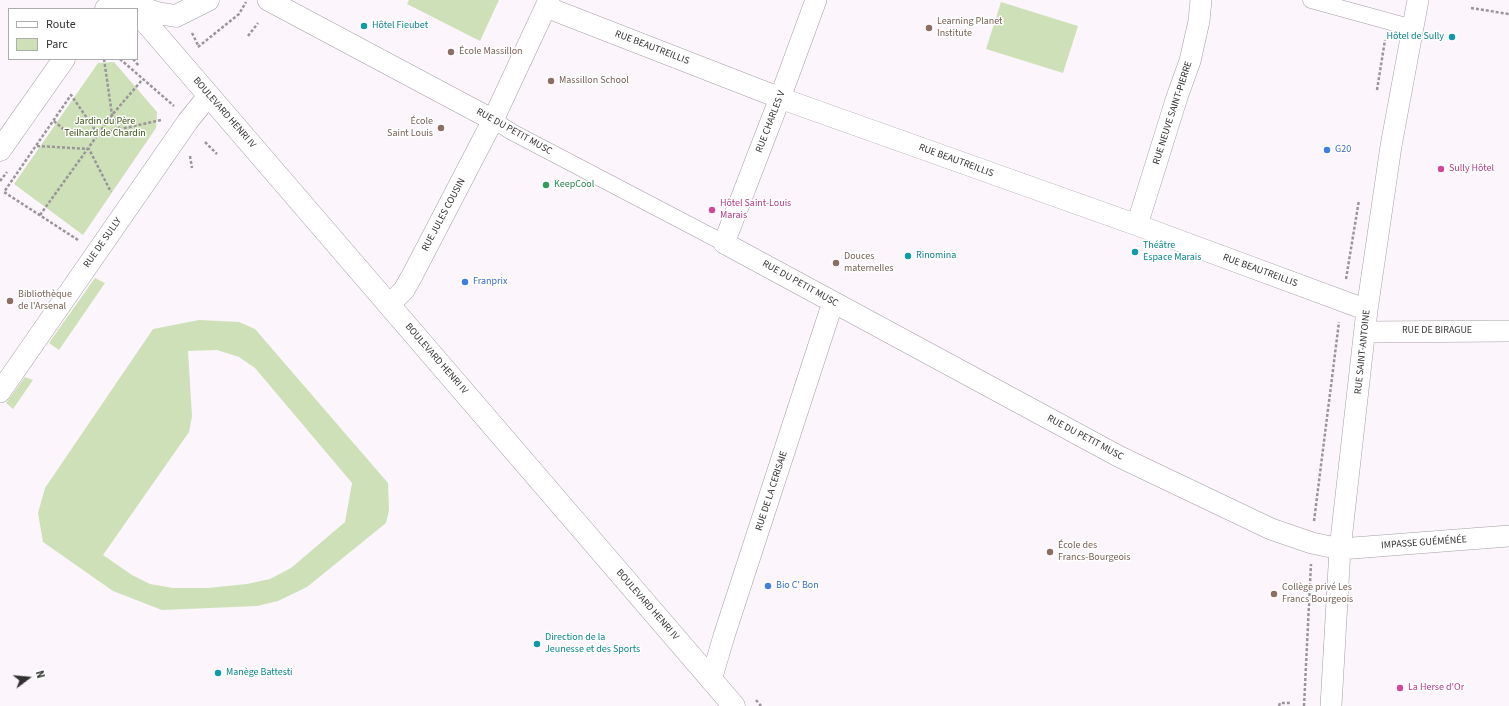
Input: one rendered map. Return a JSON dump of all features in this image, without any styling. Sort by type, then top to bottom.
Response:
[{"type":"main road","points":[[107,8],[110,6],[132,6],[157,13],[176,16],[208,0]]},
{"type":"main road","name":"BOULEVARD HENRI IV","points":[[138,13],[734,706]]},
{"type":"main road","points":[[0,150],[63,60]]},
{"type":"street","name":"RUE DU PETIT MUSC","points":[[268,0],[493,120],[512,132],[724,243],[1120,457],[1271,529],[1312,543],[1340,550]]},
{"type":"street","name":"RUE CHARLES V","points":[[724,243],[816,0]]},
{"type":"street","name":"RUE NEUVE SAINT-PIERRE","points":[[1138,225],[1177,97],[1190,61],[1199,21],[1201,0]]},
{"type":"street","points":[[1311,0],[1413,28]]},
{"type":"street","name":"RUE SAINT-ANTOINE","points":[[1331,706],[1340,550],[1367,310],[1391,146],[1418,0]]},
{"type":"street","name":"RUE JULES COUSIN","points":[[389,305],[404,290],[413,274],[493,120],[547,4]]},
{"type":"street","name":"RUE BEAUTREILLIS","points":[[547,4],[780,98],[1138,225],[1367,310]]},
{"type":"street","name":"RUE DE SULLY","points":[[0,392],[188,121],[209,95]]},
{"type":"street","name":"RUE DE LA CERISAIE","points":[[711,680],[833,302]]},
{"type":"street","name":"RUE DE BIRAGUE","points":[[1365,332],[1509,331]]},
{"type":"street","name":"IMPASSE GUÉMÉNÉE","points":[[1340,550],[1509,536]]},
{"type":"path","points":[[199,46],[239,14],[247,0]]},
{"type":"path","points":[[1471,8],[1509,14]]},
{"type":"path","points":[[248,36],[258,23]]},
{"type":"path","points":[[104,60],[112,115],[120,129]]},
{"type":"path","points":[[121,60],[142,80],[177,108]]},
{"type":"path","points":[[134,60],[139,66]]},
{"type":"path","points":[[40,215],[89,149],[112,115],[142,80]]},
{"type":"path","points":[[96,253],[4,192],[72,95],[98,134]]},
{"type":"path","points":[[98,134],[168,119]]},
{"type":"path","points":[[54,121],[68,133]]},
{"type":"path","points":[[206,142],[216,154]]},
{"type":"path","points":[[36,146],[89,149]]},
{"type":"path","points":[[89,149],[114,198]]},
{"type":"path","points":[[1304,706],[1312,543]]},
{"type":"path","points":[[1280,706],[1280,703],[1291,703]]},
{"type":"green space","points":[[409,0],[499,0],[480,41],[407,4]]},
{"type":"green space","points":[[1001,2],[1078,26],[1063,73],[986,49]]},
{"type":"green space","name":"Jardin du Père Teilhard de Chardin","points":[[114,62],[157,112],[156,128],[83,235],[14,184],[98,63]]},
{"type":"green space","points":[[95,278],[105,283],[59,350],[49,343]]},
{"type":"green space","points":[[199,320],[239,322],[255,329],[388,483],[389,510],[386,523],[307,587],[278,601],[257,606],[162,610],[113,591],[43,542],[38,513],[45,488],[153,329]],"holes":[[[217,350],[239,357],[255,368],[352,483],[345,522],[291,568],[270,579],[247,584],[208,588],[173,588],[150,584],[132,575],[103,555],[189,432],[192,416],[188,351]]]},
{"type":"green space","points":[[25,377],[33,380],[13,409],[6,403]]},
{"type":"place","name":"Hôtel Fieubet","points":[[364,26]]},
{"type":"place","name":"Learning Planet Institute","points":[[929,28]]},
{"type":"place","name":"Hôtel de Sully","points":[[1452,37]]},
{"type":"place","name":"École Massillon","points":[[451,52]]},
{"type":"place","name":"Massillon School","points":[[551,81]]},
{"type":"place","name":"École Saint Louis","points":[[441,128]]},
{"type":"place","name":"G20","points":[[1327,150]]},
{"type":"place","name":"Sully Hôtel","points":[[1441,169]]},
{"type":"place","name":"KeepCool","points":[[546,185]]},
{"type":"place","name":"Hôtel Saint-Louis Marais","points":[[712,210]]},
{"type":"place","name":"Théâtre Espace Marais","points":[[1135,252]]},
{"type":"place","name":"Rinomina","points":[[908,256]]},
{"type":"place","name":"Douces maternelles","points":[[836,263]]},
{"type":"place","name":"Franprix","points":[[465,282]]},
{"type":"place","name":"Bibliothèque de l'Arsenal","points":[[10,301]]},
{"type":"place","name":"École des Francs-Bourgeois","points":[[1050,552]]},
{"type":"place","name":"Bio C' Bon","points":[[768,586]]},
{"type":"place","name":"Collège privé Les Francs Bourgeois","points":[[1274,594]]},
{"type":"place","name":"Direction de la Jeunesse et des Sports","points":[[537,644]]},
{"type":"place","name":"Manège Battesti","points":[[218,673]]},
{"type":"place","name":"La Herse d'Or","points":[[1400,688]]}]
